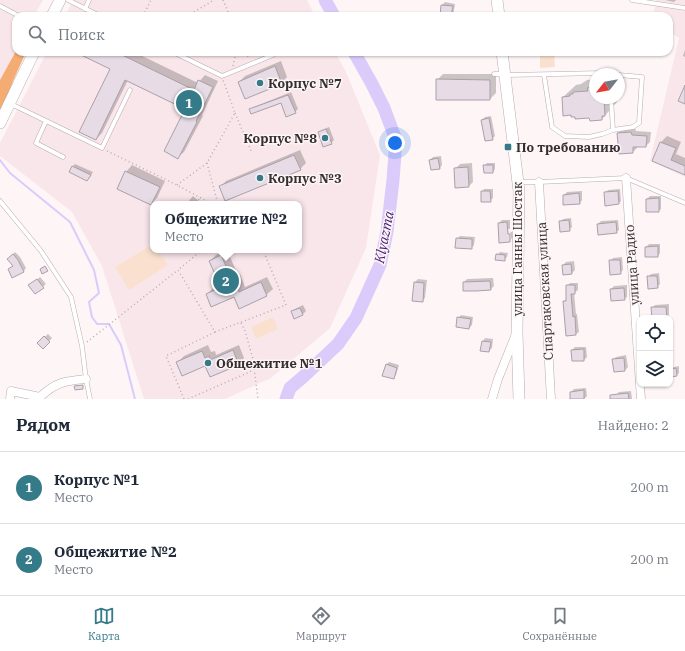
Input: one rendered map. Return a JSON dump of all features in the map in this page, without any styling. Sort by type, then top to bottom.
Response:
[{"type":"main road","points":[[54,12],[60,0]]},
{"type":"main road","points":[[497,0],[498,12]]},
{"type":"main road","points":[[0,123],[32,56]]},
{"type":"main road","name":"улица Ганны Шостак","points":[[502,56],[501,74],[519,191],[517,332],[519,399]]},
{"type":"street","name":"улица Радио","points":[[626,178],[641,399]]},
{"type":"street","name":"Спартаковская улица","points":[[539,182],[551,399]]},
{"type":"street","points":[[492,399],[498,379],[517,332]]},
{"type":"street","points":[[10,399],[11,391],[40,397],[47,390],[65,381],[86,379]]},
{"type":"street","points":[[486,399],[498,379]]},
{"type":"lane","points":[[68,0],[91,12]]},
{"type":"lane","points":[[85,9],[89,0]]},
{"type":"lane","points":[[632,0],[685,8]]},
{"type":"lane","points":[[0,6],[12,12]]},
{"type":"lane","points":[[180,56],[222,76],[271,56]]},
{"type":"lane","points":[[501,74],[589,74]]},
{"type":"lane","points":[[544,75],[552,127],[565,136],[589,137],[613,130],[634,127],[639,123],[642,77],[625,76]]},
{"type":"lane","points":[[9,104],[102,148],[130,90]]},
{"type":"lane","points":[[611,104],[613,130]]},
{"type":"lane","points":[[46,122],[36,143],[63,157]]},
{"type":"lane","points":[[518,182],[626,178],[685,203]]},
{"type":"lane","points":[[0,201],[42,250],[71,297],[82,346],[90,399]]},
{"type":"path","points":[[145,12],[151,0]]},
{"type":"path","points":[[194,12],[214,0]]},
{"type":"path","points":[[223,0],[228,12]]},
{"type":"path","points":[[232,72],[235,56]]},
{"type":"path","points":[[248,56],[251,64]]},
{"type":"path","points":[[222,76],[235,113],[252,153]]},
{"type":"path","points":[[177,185],[207,163],[235,113]]},
{"type":"path","points":[[102,148],[206,201]]},
{"type":"path","points":[[207,163],[217,201]]},
{"type":"path","points":[[198,201],[199,197]]},
{"type":"path","points":[[82,346],[198,253]]},
{"type":"path","points":[[184,399],[166,356],[215,332],[286,305],[265,253]]},
{"type":"path","points":[[178,270],[215,332]]},
{"type":"path","points":[[241,322],[253,359],[258,399]]},
{"type":"path","points":[[188,399],[254,370]]},
{"type":"shaded area","points":[[0,0],[43,0],[36,12],[12,12],[12,56],[13,56],[0,80]]},
{"type":"shaded area","points":[[73,0],[307,0],[313,12],[67,12]]},
{"type":"shaded area","points":[[655,0],[685,0],[685,177],[650,161],[679,38],[673,34],[673,12],[653,12],[657,1]]},
{"type":"shaded area","points":[[13,56],[24,56],[13,81],[0,119],[0,80]]},
{"type":"shaded area","points":[[45,56],[337,56],[346,72],[380,155],[366,248],[330,328],[271,378],[225,399],[144,399],[102,266],[72,212],[0,156],[0,143]]},
{"type":"shaded area","points":[[540,56],[554,56],[555,67],[540,68]]},
{"type":"shaded area","points":[[150,246],[150,253],[160,253],[168,265],[129,290],[115,267]]},
{"type":"shaded area","points":[[273,317],[278,329],[256,339],[251,327]]},
{"type":"building","points":[[441,5],[453,6],[452,12],[440,12]]},
{"type":"building","points":[[83,56],[124,56],[194,90],[198,80],[213,87],[178,159],[164,151],[185,109],[125,80],[96,140],[79,132],[110,69]]},
{"type":"building","name":"Корпус №7","points":[[275,66],[282,84],[245,99],[238,82]]},
{"type":"building","points":[[436,79],[490,80],[490,100],[436,100]]},
{"type":"building","points":[[685,85],[685,104],[678,101]]},
{"type":"building","points":[[587,88],[589,88],[589,104],[604,104],[605,116],[602,116],[602,120],[590,121],[589,118],[575,119],[575,117],[571,117],[571,115],[563,116],[562,97],[570,96],[573,92],[588,91]]},
{"type":"building","points":[[288,95],[296,113],[286,117],[281,103],[251,114],[249,109]]},
{"type":"building","points":[[489,118],[493,140],[485,141],[481,120]]},
{"type":"building","name":"Корпус №8","points":[[326,129],[332,144],[323,147],[318,132]]},
{"type":"building","points":[[631,132],[632,135],[647,136],[646,147],[633,147],[633,153],[619,154],[617,133]]},
{"type":"building","points":[[660,142],[676,148],[671,160],[685,166],[685,175],[652,161]]},
{"type":"building","name":"Корпус №3","points":[[294,155],[301,170],[225,201],[219,186]]},
{"type":"building","points":[[438,158],[440,169],[431,170],[429,160]]},
{"type":"building","points":[[483,165],[493,165],[493,173],[484,173]]},
{"type":"building","points":[[72,166],[91,175],[87,181],[69,172]]},
{"type":"building","points":[[468,167],[469,187],[455,188],[454,168]]},
{"type":"building","points":[[125,171],[160,187],[153,201],[150,201],[150,205],[117,189]]},
{"type":"building","points":[[481,191],[490,191],[491,202],[481,202]]},
{"type":"building","points":[[618,191],[619,204],[605,206],[604,192]]},
{"type":"building","points":[[579,193],[580,204],[563,205],[563,195]]},
{"type":"building","points":[[659,198],[659,212],[646,212],[646,199]]},
{"type":"building","points":[[569,220],[570,231],[560,232],[559,221]]},
{"type":"building","points":[[507,222],[510,242],[499,243],[498,223]]},
{"type":"building","points":[[616,222],[617,233],[598,235],[597,224]]},
{"type":"building","points":[[456,238],[472,239],[472,249],[455,248]]},
{"type":"building","points":[[658,246],[658,257],[645,257],[645,247]]},
{"type":"building","points":[[13,254],[24,272],[12,278],[8,269],[13,266],[7,259]]},
{"type":"building","points":[[496,254],[505,255],[505,261],[495,260]]},
{"type":"building","points":[[221,255],[239,292],[261,282],[267,296],[239,309],[234,297],[211,307],[206,294],[221,287],[209,261]]},
{"type":"building","points":[[609,260],[620,260],[621,274],[610,275]]},
{"type":"building","points":[[571,264],[572,274],[563,275],[562,265]]},
{"type":"building","points":[[45,266],[48,271],[42,274],[40,269]]},
{"type":"building","points":[[647,276],[657,276],[658,288],[648,289]]},
{"type":"building","points":[[37,279],[44,288],[35,294],[28,285]]},
{"type":"building","points":[[490,281],[491,290],[463,291],[463,282]]},
{"type":"building","points":[[414,282],[424,283],[423,302],[412,301]]},
{"type":"building","points":[[566,285],[575,285],[575,294],[571,294],[573,317],[575,316],[576,335],[566,336],[563,301],[566,301]]},
{"type":"building","points":[[624,288],[625,300],[611,301],[610,289]]},
{"type":"building","points":[[651,307],[666,307],[667,315],[652,315]]},
{"type":"building","points":[[300,308],[303,315],[294,319],[291,311]]},
{"type":"building","points":[[457,317],[471,319],[469,329],[456,327]]},
{"type":"building","points":[[44,336],[50,342],[43,349],[37,343]]},
{"type":"building","points":[[482,341],[491,342],[489,352],[480,351]]},
{"type":"building","points":[[584,349],[584,361],[572,361],[571,350]]},
{"type":"building","name":"Общежитие №1","points":[[233,350],[239,365],[210,377],[205,366],[182,376],[176,362],[202,351],[205,358],[209,356],[210,360]]},
{"type":"building","points":[[624,358],[625,371],[614,372],[612,359]]},
{"type":"building","points":[[386,364],[397,368],[394,379],[382,376]]},
{"type":"building","points":[[673,368],[676,368],[677,376],[673,377]]},
{"type":"building","points":[[83,385],[83,389],[75,390],[74,386]]},
{"type":"building","points":[[584,390],[584,399],[570,399],[570,392]]},
{"type":"building","points":[[628,393],[629,399],[610,399],[610,395]]},
{"type":"waterway","name":"Klyazma","points":[[325,0],[332,12]]},
{"type":"waterway","name":"Klyazma","points":[[286,399],[290,388],[338,344],[356,318],[380,265],[387,232],[396,140],[384,108],[356,56]]},
{"type":"waterway","points":[[0,160],[10,173],[70,222],[94,270],[99,293],[89,302],[92,317],[97,324],[109,324],[121,345],[135,399]]},
{"type":"place","name":"Корпус №7","points":[[260,83]]},
{"type":"place","name":"Корпус №1","points":[[189,103]]},
{"type":"place","name":"Корпус №8","points":[[325,138]]},
{"type":"place","name":"По требованию","points":[[508,147]]},
{"type":"place","name":"Корпус №3","points":[[260,178]]},
{"type":"place","name":"Общежитие №2","points":[[226,281]]},
{"type":"place","name":"Общежитие №1","points":[[208,363]]}]
